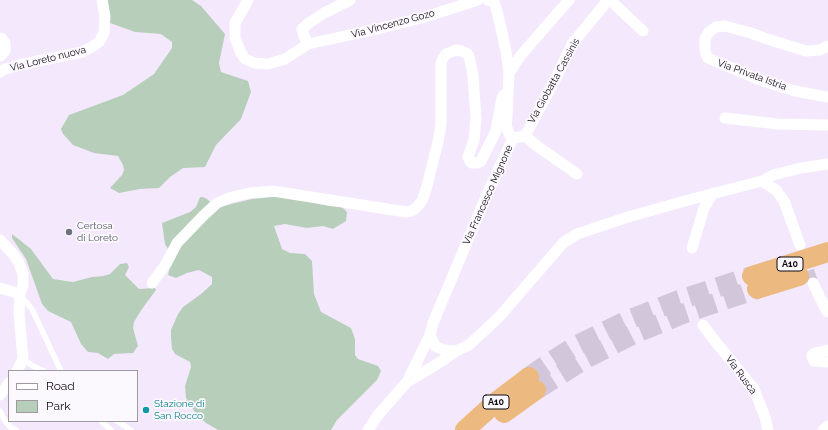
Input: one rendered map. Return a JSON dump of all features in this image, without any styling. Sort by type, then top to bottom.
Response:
[{"type":"highway","name":"A10","points":[[828,252],[755,282],[828,266]]},
{"type":"highway","name":"A10","points":[[464,430],[496,402],[532,383],[505,412],[484,430]]},
{"type":"street","name":"Via Loreto nuova","points":[[0,72],[19,64],[82,52],[92,47],[99,42],[104,33],[105,16],[102,0]]},
{"type":"street","points":[[248,0],[235,23],[235,38],[245,59],[255,64],[268,64],[286,59],[308,44],[302,29],[324,13],[350,0]]},
{"type":"street","name":"Via Vincenzo Gozo","points":[[308,44],[425,17],[478,0]]},
{"type":"street","points":[[488,0],[494,2],[498,15],[509,73]]},
{"type":"street","name":"Via Francesco Mignone","points":[[368,430],[378,415],[407,382],[430,335],[433,323],[485,199],[513,138],[509,134],[506,125],[509,73],[521,55],[569,0]]},
{"type":"street","name":"Via Giobatta Cassinis","points":[[513,138],[524,136],[572,44],[609,0],[643,30]]},
{"type":"street","name":"Via Privata Istria","points":[[828,46],[820,50],[806,51],[725,26],[716,27],[709,32],[705,40],[705,50],[708,58],[760,80],[795,91],[828,97]]},
{"type":"street","points":[[0,38],[5,43],[5,51],[0,56]]},
{"type":"street","points":[[152,283],[166,264],[177,243],[217,203],[232,197],[250,193],[273,191],[406,212],[411,211],[422,201],[438,142],[441,124],[441,63],[446,54],[456,50],[466,53],[469,56],[473,75],[476,119],[474,140],[468,157],[472,163],[481,161],[496,131],[502,98],[508,88]]},
{"type":"street","points":[[726,118],[778,124],[828,125]]},
{"type":"street","points":[[524,136],[577,174]]},
{"type":"street","name":"Via Francesco Mignone","points":[[407,382],[442,361],[456,350],[469,345],[500,316],[563,243],[577,234],[628,217],[762,181],[773,175],[801,168],[828,164]]},
{"type":"street","points":[[762,181],[776,190],[784,201],[800,245]]},
{"type":"street","points":[[692,248],[704,208],[713,193]]},
{"type":"street","points":[[0,240],[14,255],[23,274],[23,286],[20,294],[19,313],[23,360],[18,370]]},
{"type":"street","points":[[812,283],[828,312]]},
{"type":"street","points":[[0,288],[20,294]]},
{"type":"street","name":"Via Rusca","points":[[703,325],[710,336],[754,389],[765,417],[768,430]]},
{"type":"street","points":[[430,335],[435,346],[444,350],[456,350]]},
{"type":"street","points":[[828,350],[815,353],[812,355],[812,358],[814,361],[828,362]]},
{"type":"street","points":[[0,396],[8,384]]},
{"type":"street","points":[[823,430],[828,426]]},
{"type":"lane","points":[[20,294],[32,308],[61,370]]},
{"type":"lane","points":[[23,360],[42,370]]},
{"type":"lane","points":[[0,411],[10,427],[16,430]]},
{"type":"lane","points":[[102,422],[111,430]]},
{"type":"lane","points":[[119,422],[131,430]]},
{"type":"green space","points":[[107,0],[192,0],[201,6],[225,34],[219,63],[221,72],[248,81],[251,92],[241,119],[216,145],[205,167],[183,168],[170,177],[159,188],[140,189],[119,193],[110,188],[122,175],[124,170],[118,156],[94,153],[73,145],[63,134],[61,129],[69,115],[123,95],[154,74],[172,48],[172,42],[161,34],[135,32],[110,23]]},
{"type":"green space","points":[[283,196],[329,206],[342,207],[347,212],[346,221],[333,229],[323,226],[307,228],[285,224],[274,226],[282,249],[290,253],[305,254],[312,261],[314,294],[321,312],[351,328],[355,339],[355,355],[358,359],[378,366],[381,371],[377,380],[337,420],[331,430],[218,430],[206,423],[197,415],[189,404],[186,398],[185,386],[191,367],[190,362],[175,354],[172,349],[171,337],[171,330],[178,314],[183,307],[212,284],[212,277],[199,270],[176,278],[168,275],[172,256],[165,244],[162,223],[190,212],[196,207],[200,197],[207,199],[216,207],[219,207],[252,199]]},
{"type":"green space","points":[[12,234],[31,249],[53,279],[73,282],[103,276],[110,274],[120,264],[127,263],[129,267],[125,275],[139,289],[155,288],[156,290],[134,322],[133,328],[138,346],[133,353],[114,354],[108,359],[98,353],[88,352],[81,344],[71,322],[48,311],[42,304],[26,259],[12,238]]},
{"type":"tunnel","points":[[803,255],[813,283]]},
{"type":"tunnel","points":[[529,377],[577,345],[628,320],[679,300],[752,276]]},
{"type":"tunnel","points":[[536,390],[585,359],[634,334],[685,313],[757,289]]},
{"type":"place","name":"Certosa di Loreto","points":[[69,232]]},
{"type":"place","name":"Stazione di San Rocco","points":[[146,410]]}]
